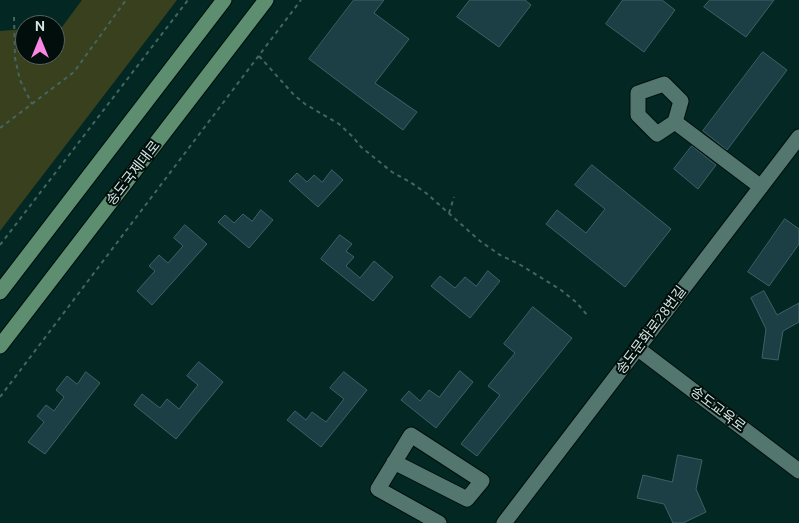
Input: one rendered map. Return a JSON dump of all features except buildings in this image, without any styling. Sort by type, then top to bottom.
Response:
[{"type":"main road","points":[[0,292],[224,0]]},
{"type":"main road","name":"송도국제대로","points":[[0,346],[266,0]]},
{"type":"street","points":[[676,122],[760,187]]},
{"type":"street","name":"송도문화로28번길","points":[[504,523],[799,136]]},
{"type":"street","name":"송도교육로","points":[[638,348],[799,471]]},
{"type":"street","points":[[394,462],[467,499],[482,481],[410,435],[394,462],[378,490],[439,523]]},
{"type":"path","points":[[0,128],[74,72],[126,0]]},
{"type":"path","points":[[0,246],[188,0]]},
{"type":"path","points":[[0,397],[301,0]]},
{"type":"path","points":[[14,17],[15,58],[20,80],[32,104]]},
{"type":"path","points":[[259,55],[294,95],[305,104],[339,124],[387,168],[410,182],[480,241],[560,290],[576,302],[588,316]]},
{"type":"path","points":[[448,213],[454,197]]},
{"type":"green space","points":[[82,0],[177,0],[0,231],[0,31],[15,30],[15,65],[65,65],[65,23]]}]
